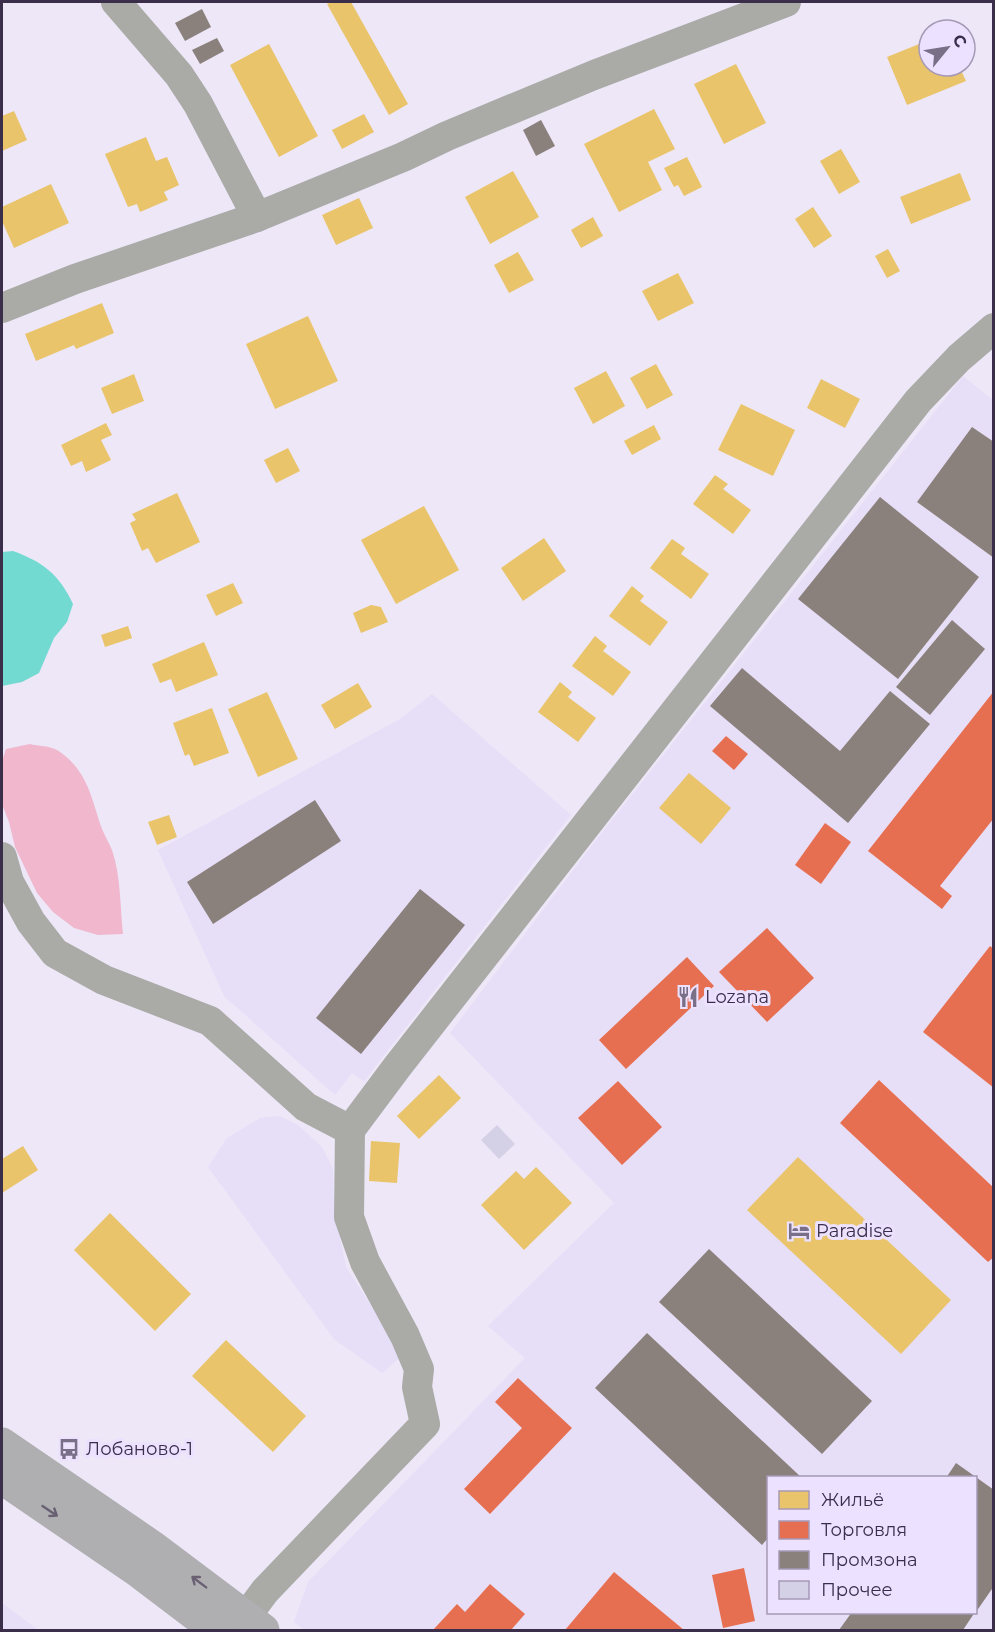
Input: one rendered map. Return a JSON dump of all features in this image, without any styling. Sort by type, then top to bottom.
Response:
[{"type":"main road","points":[[2,1444],[151,1546],[248,1626]]},
{"type":"main road","points":[[2,1478],[137,1570],[216,1630]]},
{"type":"street","points":[[116,2],[179,75],[198,104],[257,217]]},
{"type":"street","points":[[2,308],[75,279],[257,217],[403,158],[447,136],[573,84],[786,2]]},
{"type":"street","points":[[248,1626],[265,1591],[425,1424],[417,1386],[419,1369],[405,1336],[365,1262],[349,1217],[350,1130],[918,401],[959,358],[993,328]]},
{"type":"street","points":[[2,857],[9,882],[30,922],[55,952],[104,980],[210,1021],[306,1107],[350,1130]]},
{"type":"shaded area","points":[[963,376],[994,401],[993,1630],[304,1630],[294,1622],[308,1582],[525,1358],[488,1326],[614,1203],[450,1033],[593,844]]},
{"type":"shaded area","points":[[13,551],[49,570],[62,585],[73,604],[67,622],[54,638],[39,673],[22,682],[2,686],[2,552]]},
{"type":"shaded area","points":[[432,694],[571,815],[364,1081],[352,1073],[335,1095],[224,996],[158,850],[400,719]]},
{"type":"shaded area","points":[[30,744],[57,750],[76,766],[87,785],[115,860],[123,934],[98,935],[74,928],[53,912],[37,893],[15,847],[2,804],[2,761],[6,749]]},
{"type":"shaded area","points":[[279,1116],[298,1125],[322,1147],[333,1169],[334,1208],[346,1267],[403,1355],[382,1373],[334,1339],[208,1167],[227,1138],[260,1118]]},
{"type":"shaded area","points":[[2,1603],[38,1630],[2,1630]]},
{"type":"building: Жильё","points":[[351,2],[408,104],[389,115],[327,4]]},
{"type":"building: Жильё","points":[[269,44],[318,136],[279,157],[230,65]]},
{"type":"building: Жильё","points":[[917,45],[917,78],[965,78],[966,81],[907,105],[887,57]]},
{"type":"building: Жильё","points":[[736,64],[766,123],[724,144],[694,84]]},
{"type":"building: Жильё","points":[[654,109],[675,149],[648,162],[662,190],[619,212],[584,144]]},
{"type":"building: Жильё","points":[[14,111],[27,140],[2,151],[2,116]]},
{"type":"building: Жильё","points":[[364,114],[374,132],[342,149],[332,130]]},
{"type":"building: Жильё","points":[[146,137],[156,161],[167,157],[179,185],[164,192],[168,200],[140,212],[137,204],[128,207],[105,154]]},
{"type":"building: Жильё","points":[[841,149],[860,182],[839,194],[820,161]]},
{"type":"building: Жильё","points":[[687,157],[702,187],[684,196],[678,185],[674,187],[664,168]]},
{"type":"building: Жильё","points":[[513,171],[539,217],[490,244],[465,197]]},
{"type":"building: Жильё","points":[[960,173],[971,200],[911,224],[900,197]]},
{"type":"building: Жильё","points":[[51,184],[69,223],[14,248],[2,221],[2,207]]},
{"type":"building: Жильё","points":[[359,198],[373,228],[336,245],[322,215]]},
{"type":"building: Жильё","points":[[813,207],[832,236],[814,248],[795,219]]},
{"type":"building: Жильё","points":[[593,217],[603,236],[581,248],[571,230]]},
{"type":"building: Жильё","points":[[888,249],[900,271],[887,278],[875,256]]},
{"type":"building: Жильё","points":[[518,252],[534,280],[509,293],[494,265]]},
{"type":"building: Жильё","points":[[678,273],[694,303],[658,321],[642,291]]},
{"type":"building: Жильё","points":[[102,303],[114,333],[76,349],[74,345],[36,361],[25,334]]},
{"type":"building: Жильё","points":[[308,316],[338,381],[275,409],[246,344]]},
{"type":"building: Жильё","points":[[656,364],[673,395],[647,409],[630,378]]},
{"type":"building: Жильё","points":[[606,371],[625,406],[593,424],[574,388]]},
{"type":"building: Жильё","points":[[134,374],[144,401],[112,414],[101,388]]},
{"type":"building: Жильё","points":[[821,379],[860,399],[845,428],[807,408]]},
{"type":"building: Жильё","points":[[741,404],[795,430],[773,476],[718,450]]},
{"type":"building: Жильё","points":[[106,423],[112,435],[101,440],[111,460],[86,472],[82,461],[71,466],[61,445]]},
{"type":"building: Жильё","points":[[654,425],[661,439],[632,455],[624,441]]},
{"type":"building: Жильё","points":[[288,448],[300,471],[276,483],[264,460]]},
{"type":"building: Жильё","points":[[715,475],[728,484],[723,489],[751,510],[733,534],[693,504]]},
{"type":"building: Жильё","points":[[177,493],[200,542],[156,563],[148,548],[142,551],[130,523],[136,520],[132,514]]},
{"type":"building: Жильё","points":[[424,506],[459,570],[396,604],[361,540]]},
{"type":"building: Жильё","points":[[544,538],[566,571],[523,601],[501,568]]},
{"type":"building: Жильё","points":[[672,539],[685,548],[681,554],[709,574],[691,599],[650,568]]},
{"type":"building: Жильё","points":[[233,583],[243,603],[216,616],[206,595]]},
{"type":"building: Жильё","points":[[632,586],[644,596],[640,601],[668,622],[650,646],[609,616]]},
{"type":"building: Жильё","points":[[371,605],[381,607],[388,622],[361,633],[353,613]]},
{"type":"building: Жильё","points":[[128,626],[132,638],[105,647],[101,635]]},
{"type":"building: Жильё","points":[[595,636],[607,646],[603,651],[631,672],[613,696],[572,666]]},
{"type":"building: Жильё","points":[[204,642],[218,675],[176,692],[171,679],[160,683],[152,664]]},
{"type":"building: Жильё","points":[[560,682],[572,692],[568,697],[596,718],[578,742],[538,712]]},
{"type":"building: Жильё","points":[[358,683],[372,707],[335,729],[321,705]]},
{"type":"building: Жильё","points":[[267,692],[298,759],[258,777],[228,709]]},
{"type":"building: Жильё","points":[[212,708],[229,753],[194,766],[189,754],[185,756],[173,723]]},
{"type":"building: Жильё","points":[[689,773],[731,808],[701,844],[659,808]]},
{"type":"building: Жильё","points":[[169,815],[177,837],[157,845],[148,822]]},
{"type":"building: Жильё","points":[[439,1075],[461,1098],[419,1139],[397,1116]]},
{"type":"building: Жильё","points":[[371,1141],[400,1143],[397,1183],[369,1181]]},
{"type":"building: Жильё","points":[[23,1146],[38,1170],[2,1193],[2,1159]]},
{"type":"building: Жильё","points":[[798,1157],[951,1300],[901,1354],[747,1210]]},
{"type":"building: Жильё","points":[[536,1167],[572,1203],[524,1250],[481,1205],[516,1171],[524,1179]]},
{"type":"building: Жильё","points":[[110,1213],[191,1294],[155,1331],[74,1250]]},
{"type":"building: Жильё","points":[[226,1340],[306,1416],[273,1452],[192,1376]]},
{"type":"building: Торговля","points":[[994,691],[994,818],[940,886],[952,896],[942,909],[868,851]]},
{"type":"building: Торговля","points":[[726,736],[748,754],[734,770],[712,751]]},
{"type":"building: Торговля","points":[[825,823],[851,842],[821,884],[795,865]]},
{"type":"building: Торговля","points":[[767,928],[814,978],[767,1022],[719,972]]},
{"type":"building: Торговля","points":[[990,946],[994,949],[994,1088],[923,1032]]},
{"type":"building: Торговля","points":[[687,957],[714,986],[626,1069],[599,1040]]},
{"type":"building: Торговля","points":[[879,1080],[994,1188],[994,1257],[988,1262],[840,1123]]},
{"type":"building: Торговля","points":[[618,1081],[662,1127],[622,1165],[578,1118]]},
{"type":"building: Торговля","points":[[518,1378],[572,1428],[490,1514],[464,1489],[522,1428],[495,1402]]},
{"type":"building: Торговля","points":[[744,1568],[755,1621],[723,1628],[712,1575]]},
{"type":"building: Торговля","points":[[614,1572],[684,1630],[565,1630]]},
{"type":"building: Торговля","points":[[490,1584],[525,1614],[511,1630],[433,1630],[457,1604],[465,1612]]},
{"type":"building: Промзона","points":[[202,9],[211,27],[185,41],[175,23]]},
{"type":"building: Промзона","points":[[217,38],[224,51],[200,64],[192,50]]},
{"type":"building: Промзона","points":[[541,120],[555,146],[536,156],[523,130]]},
{"type":"building: Промзона","points":[[972,427],[994,442],[994,558],[917,502]]},
{"type":"building: Промзона","points":[[880,497],[979,577],[898,679],[798,599]]},
{"type":"building: Промзона","points":[[952,620],[985,649],[930,715],[896,687]]},
{"type":"building: Промзона","points":[[742,668],[840,751],[890,691],[930,724],[848,823],[710,706]]},
{"type":"building: Промзона","points":[[315,800],[341,841],[213,924],[187,882]]},
{"type":"building: Промзона","points":[[420,889],[465,925],[361,1054],[316,1018]]},
{"type":"building: Промзона","points":[[709,1249],[872,1401],[822,1454],[659,1302]]},
{"type":"building: Промзона","points":[[647,1333],[800,1476],[767,1476],[767,1539],[762,1545],[595,1388]]},
{"type":"building: Промзона","points":[[956,1463],[974,1476],[947,1476]]},
{"type":"building: Промзона","points":[[977,1478],[994,1490],[994,1586],[977,1611]]},
{"type":"building: Промзона","points":[[851,1614],[974,1614],[963,1630],[839,1630]]},
{"type":"building: Прочее","points":[[497,1125],[515,1144],[499,1159],[481,1140]]},
{"type":"place","name":"Lozana","points":[[688,997]]},
{"type":"place","name":"Paradise","points":[[799,1231]]},
{"type":"place","name":"Лобаново-1","points":[[69,1449]]}]
